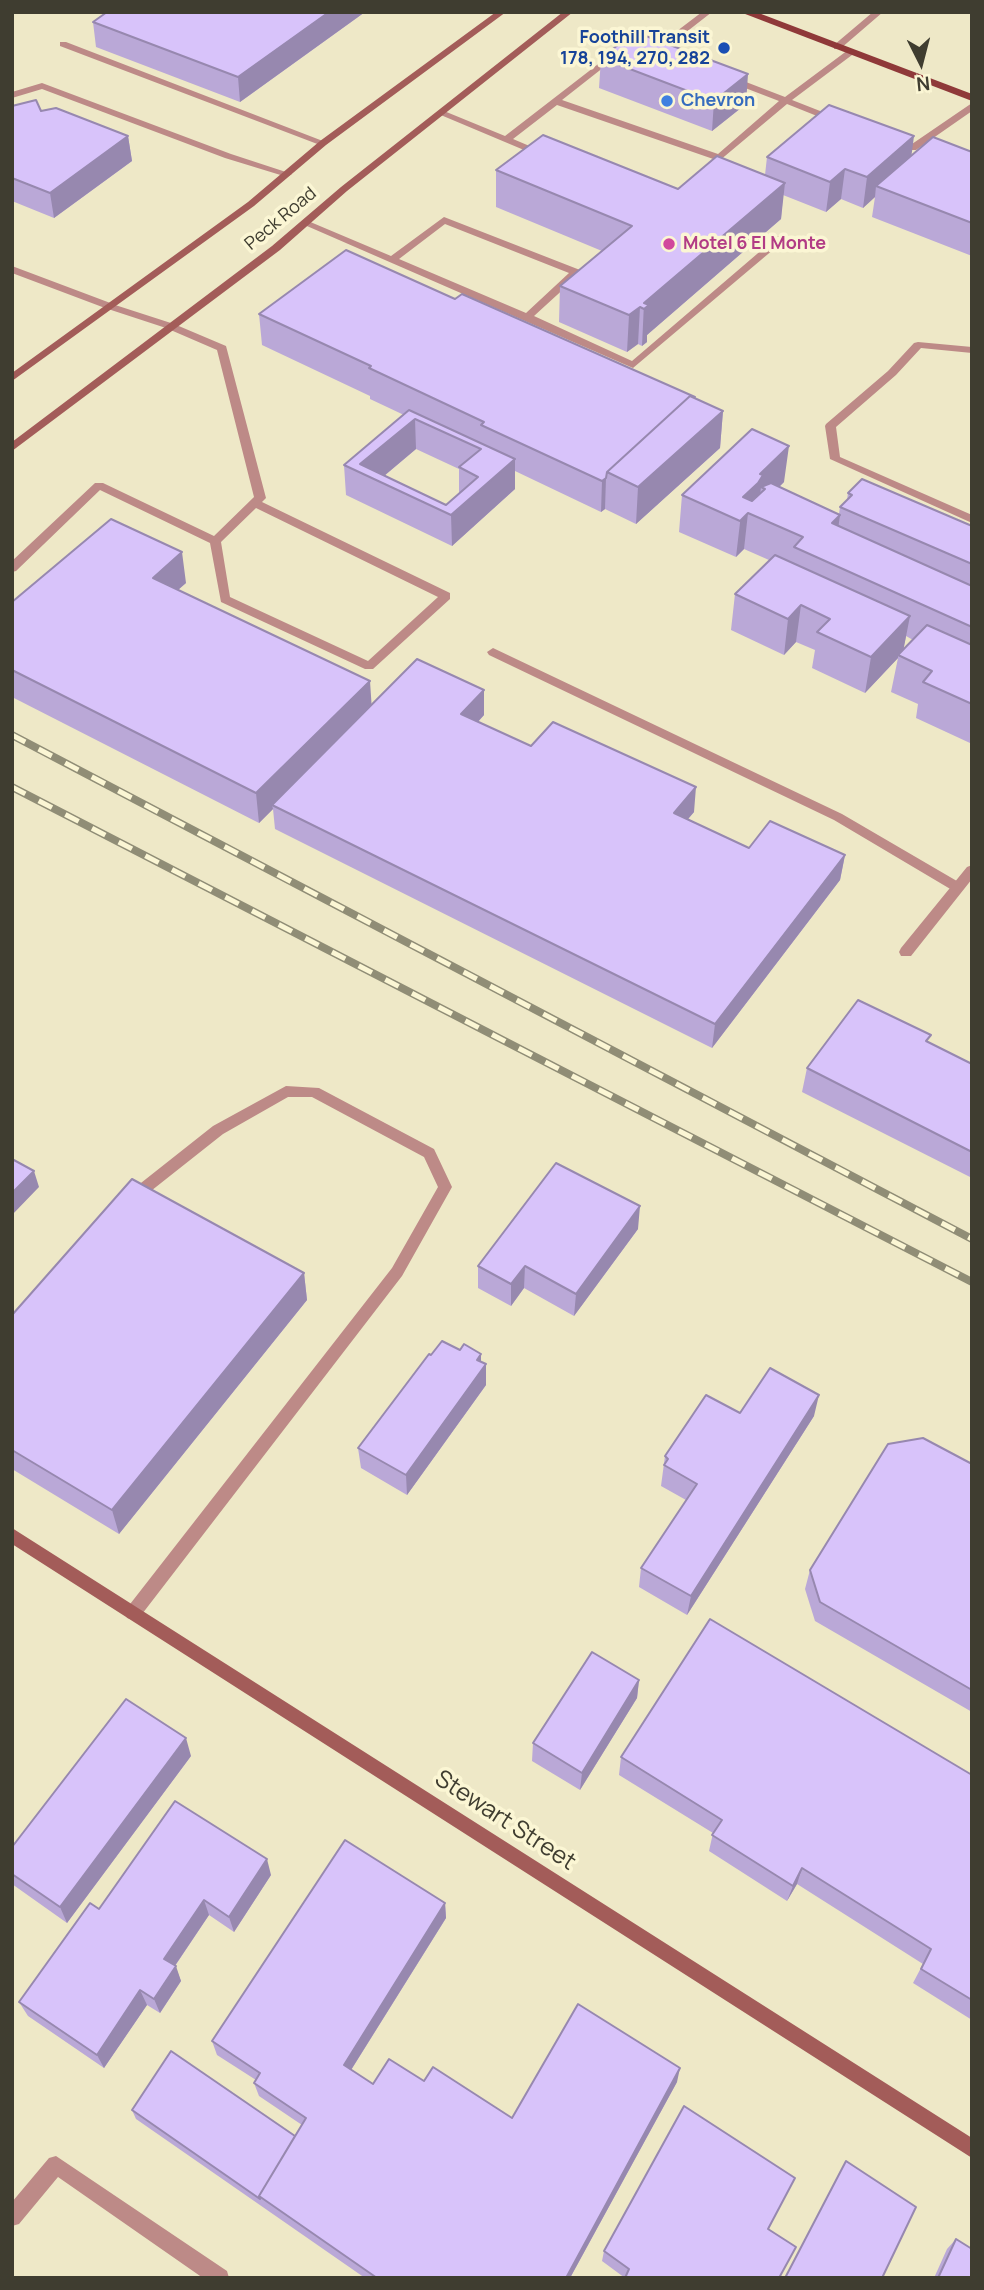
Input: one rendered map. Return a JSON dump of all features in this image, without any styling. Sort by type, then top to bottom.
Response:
[{"type":"main road","name":"Peck Road","points":[[12,377],[242,211],[323,143],[502,12]]},
{"type":"main road","name":"Peck Road","points":[[12,448],[305,223],[344,189],[569,12]]},
{"type":"main road","points":[[745,12],[972,97]]},
{"type":"main road","name":"Stewart Street","points":[[12,1535],[972,2149]]},
{"type":"street","points":[[659,49],[708,12]]},
{"type":"street","points":[[838,47],[879,12]]},
{"type":"street","points":[[63,44],[323,143]]},
{"type":"street","points":[[648,50],[659,49],[672,54]]},
{"type":"street","points":[[555,101],[719,158],[784,102],[851,52]]},
{"type":"street","points":[[506,141],[615,54],[626,53]]},
{"type":"street","points":[[722,76],[848,125]]},
{"type":"street","points":[[12,82],[42,86],[228,156],[287,174]]},
{"type":"street","points":[[12,95],[42,86]]},
{"type":"street","points":[[887,139],[913,148],[972,106]]},
{"type":"street","points":[[441,113],[556,160]]},
{"type":"street","points":[[393,259],[444,220],[576,272],[527,317]]},
{"type":"street","points":[[305,223],[633,365],[782,238]]},
{"type":"street","points":[[12,269],[170,326],[222,348],[260,498],[215,541]]},
{"type":"street","points":[[972,350],[918,345],[892,373],[830,426],[835,459],[972,519]]},
{"type":"street","points":[[12,568],[99,485],[215,541]]},
{"type":"street","points":[[215,541],[225,598],[369,666],[446,596],[255,503]]},
{"type":"street","points":[[493,652],[838,817],[957,887]]},
{"type":"street","points":[[906,952],[972,870]]},
{"type":"street","points":[[119,1208],[218,1130],[286,1091],[314,1093],[429,1153],[445,1187],[397,1272],[133,1613]]},
{"type":"street","points":[[12,2217],[56,2165],[220,2278]]},
{"type":"building","points":[[107,12],[329,12],[238,77],[93,22]]},
{"type":"building","points":[[635,32],[748,74],[714,101],[601,58]]},
{"type":"building","points":[[36,100],[41,111],[56,108],[128,136],[50,193],[12,178],[12,106]]},
{"type":"building","points":[[829,105],[914,136],[867,177],[845,169],[830,182],[767,157]]},
{"type":"building","points":[[543,135],[678,189],[717,156],[785,183],[644,303],[649,305],[644,309],[640,307],[629,315],[560,286],[632,226],[496,170]]},
{"type":"building","points":[[933,137],[972,152],[972,223],[876,186]]},
{"type":"building","points":[[346,250],[455,299],[462,294],[695,397],[690,396],[607,472],[602,481],[481,425],[484,422],[259,314]]},
{"type":"building","points":[[690,396],[723,411],[638,487],[607,472]]},
{"type":"building","points":[[409,410],[515,459],[451,515],[344,465]],"holes":[[[415,419],[481,449],[459,467],[478,477],[446,505],[360,464]]]},
{"type":"building","points":[[752,429],[789,446],[760,474],[763,475],[758,483],[743,497],[752,501],[765,489],[761,487],[771,483],[840,515],[832,523],[972,586],[972,627],[794,547],[803,537],[748,513],[740,521],[682,495]]},
{"type":"building","points":[[862,479],[972,526],[972,564],[840,507],[852,495],[848,493]]},
{"type":"building","points":[[111,519],[182,552],[153,578],[370,681],[256,793],[12,670],[12,602]]},
{"type":"building","points":[[775,555],[910,616],[871,657],[817,632],[830,619],[801,605],[788,619],[735,594]]},
{"type":"building","points":[[927,625],[972,645],[972,704],[923,682],[932,671],[898,655]]},
{"type":"building","points":[[417,659],[484,690],[461,714],[531,746],[553,722],[696,787],[674,813],[749,848],[770,821],[845,855],[715,1024],[272,805]]},
{"type":"building","points":[[858,1000],[931,1035],[926,1041],[972,1064],[972,1152],[807,1068]]},
{"type":"building","points":[[12,1159],[34,1171],[12,1193]]},
{"type":"building","points":[[556,1163],[640,1206],[576,1294],[525,1266],[511,1284],[478,1266]]},
{"type":"building","points":[[132,1179],[304,1273],[112,1510],[12,1450],[12,1315]]},
{"type":"building","points":[[442,1341],[460,1350],[464,1344],[481,1354],[477,1360],[486,1364],[406,1475],[358,1448],[429,1354],[431,1355]]},
{"type":"building","points":[[770,1368],[819,1395],[691,1596],[641,1568],[697,1484],[664,1465],[668,1459],[665,1456],[706,1395],[740,1413]]},
{"type":"building","points":[[923,1438],[972,1464],[972,1690],[820,1602],[810,1570],[888,1444]]},
{"type":"building","points":[[710,1619],[972,1775],[972,2000],[921,1969],[931,1949],[802,1868],[793,1886],[712,1835],[722,1820],[621,1757]]},
{"type":"building","points":[[592,1652],[639,1680],[582,1773],[533,1743]]},
{"type":"building","points":[[126,1699],[186,1738],[60,1907],[12,1874],[12,1847]]},
{"type":"building","points":[[175,1801],[267,1859],[229,1917],[204,1900],[164,1959],[176,1966],[154,1999],[140,1990],[97,2055],[19,2002],[90,1903],[99,1909]]},
{"type":"building","points":[[345,1840],[445,1903],[344,2065],[373,2084],[389,2059],[424,2081],[433,2067],[512,2118],[578,2004],[680,2068],[566,2278],[377,2278],[259,2196],[306,2118],[254,2083],[260,2073],[212,2041]]},
{"type":"building","points":[[171,2051],[295,2136],[259,2196],[260,2199],[132,2110]]},
{"type":"building","points":[[684,2106],[795,2178],[768,2229],[796,2247],[779,2278],[625,2278],[629,2269],[604,2251]]},
{"type":"building","points":[[846,2161],[916,2207],[882,2278],[785,2278]]},
{"type":"building","points":[[956,2239],[972,2249],[972,2278],[938,2278]]},
{"type":"railway","points":[[12,735],[972,1239]]},
{"type":"railway","points":[[12,787],[972,1282]]},
{"type":"place","name":"Foothill Transit 178, 194, 270, 282","points":[[724,48]]},
{"type":"place","name":"Chevron","points":[[667,101]]},
{"type":"place","name":"Motel 6 El Monte","points":[[669,244]]}]
